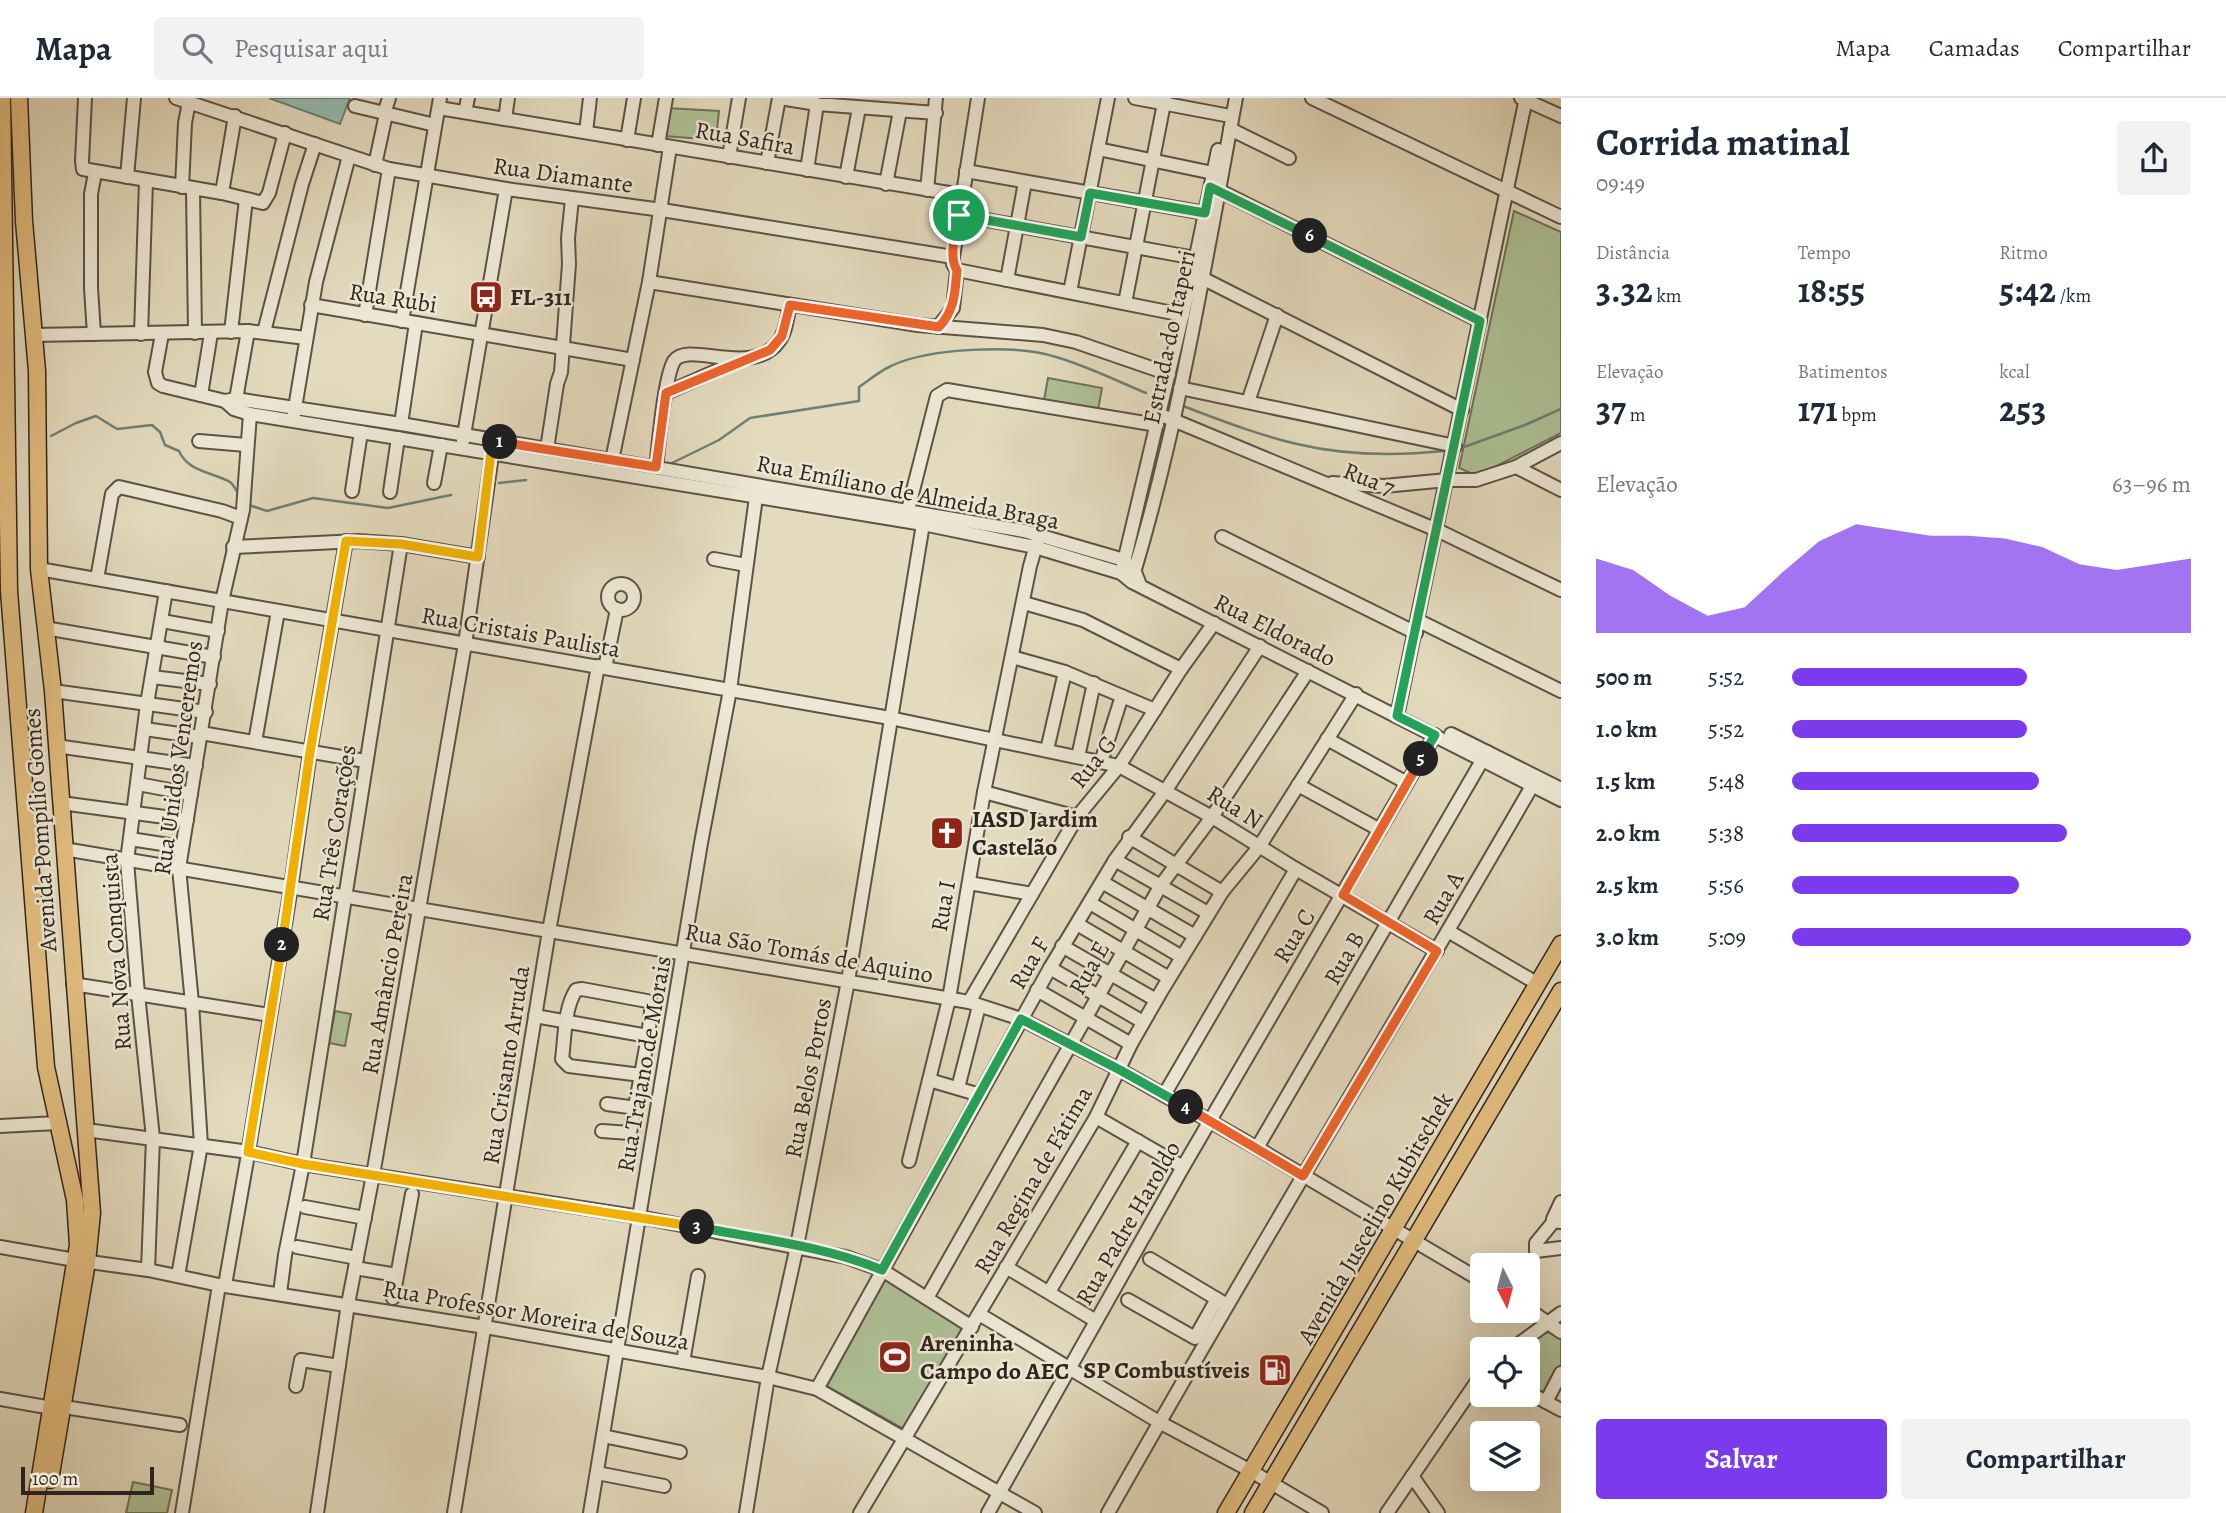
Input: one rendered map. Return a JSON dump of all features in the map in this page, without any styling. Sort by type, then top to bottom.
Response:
[{"type":"main road","name":"Avenida Pompílio Gomes","points":[[2,98],[5,485],[9,520],[9,591],[46,1067],[75,1200],[81,1261]]},
{"type":"main road","name":"Avenida Pompílio Gomes","points":[[19,98],[24,221],[37,371],[40,492],[38,569],[53,691],[92,1213],[81,1261],[44,1513]]},
{"type":"main road","points":[[5,485],[23,496],[40,492]]},
{"type":"main road","points":[[9,520],[23,518],[38,522]]},
{"type":"main road","name":"Avenida Juscelino Kubitschek","points":[[1226,1513],[1561,944]]},
{"type":"main road","name":"Avenida Juscelino Kubitschek","points":[[1252,1513],[1560,995]]},
{"type":"main road","name":"Avenida Pompílio Gomes","points":[[34,1513],[58,1407]]},
{"type":"street","points":[[85,98],[82,161],[89,171],[91,194],[94,334]]},
{"type":"street","points":[[127,177],[134,98]]},
{"type":"street","points":[[375,165],[389,98]]},
{"type":"street","points":[[465,112],[468,98]]},
{"type":"street","points":[[505,119],[508,98]]},
{"type":"street","points":[[586,132],[590,98]]},
{"type":"street","points":[[628,140],[634,98]]},
{"type":"street","points":[[611,466],[662,210],[666,98]]},
{"type":"street","points":[[729,157],[740,98]]},
{"type":"street","points":[[767,163],[780,98],[817,104],[936,113]]},
{"type":"street","points":[[927,190],[936,98]]},
{"type":"street","points":[[939,327],[953,308],[961,195],[978,98]]},
{"type":"street","points":[[1070,292],[1108,98]]},
{"type":"street","points":[[1135,98],[1165,101],[1225,115]]},
{"type":"street","name":"Estrada do Itaperi","points":[[1123,567],[1205,213],[1215,188],[1213,173],[1229,98]]},
{"type":"street","name":"Estrada do Itaperi","points":[[1136,579],[1204,279],[1215,188],[1236,98]]},
{"type":"street","points":[[1312,98],[1561,217]]},
{"type":"street","points":[[1396,712],[1455,446],[1508,192],[1524,99],[1561,116]]},
{"type":"street","points":[[182,100],[195,333]]},
{"type":"street","name":"Rua Diamante","points":[[182,100],[388,169],[572,199],[662,210],[955,264]]},
{"type":"street","points":[[1125,303],[1165,101]]},
{"type":"street","points":[[402,321],[439,103]]},
{"type":"street","name":"Rua Safira","points":[[439,103],[465,112],[961,195]]},
{"type":"street","points":[[807,170],[817,104]]},
{"type":"street","points":[[355,107],[435,125]]},
{"type":"street","points":[[846,177],[859,108]]},
{"type":"street","points":[[886,184],[900,111]]},
{"type":"street","points":[[222,193],[235,116]]},
{"type":"street","points":[[1230,129],[1289,158]]},
{"type":"street","points":[[89,171],[222,193],[263,203],[268,197],[285,134]]},
{"type":"street","points":[[264,332],[315,144]]},
{"type":"street","points":[[1098,149],[1213,173]]},
{"type":"street","points":[[294,415],[311,305],[349,156]]},
{"type":"street","points":[[365,315],[388,169]]},
{"type":"street","points":[[966,171],[1205,213]]},
{"type":"street","points":[[141,334],[146,181]]},
{"type":"street","points":[[1007,280],[1025,182]]},
{"type":"street","points":[[1215,188],[1480,321]]},
{"type":"street","points":[[463,442],[506,189]]},
{"type":"street","points":[[231,332],[246,199]]},
{"type":"street","points":[[547,449],[564,348],[572,199]]},
{"type":"street","points":[[959,215],[1190,257]]},
{"type":"street","points":[[955,264],[1007,280],[1183,315]]},
{"type":"street","points":[[1204,279],[1462,410]]},
{"type":"street","points":[[649,282],[939,327],[1043,335],[1076,342],[1169,374]]},
{"type":"street","name":"Rua Rubi","points":[[311,305],[633,360]]},
{"type":"street","points":[[666,393],[770,350],[779,341],[790,305]]},
{"type":"street","points":[[1248,402],[1277,315]]},
{"type":"street","points":[[401,424],[416,323]]},
{"type":"street","points":[[34,335],[248,331],[306,338]]},
{"type":"street","points":[[231,403],[248,331]]},
{"type":"street","points":[[201,395],[211,332]]},
{"type":"street","name":"Rua Emíliano de Almeida Braga","points":[[162,334],[155,378],[163,386],[361,432],[441,445],[463,442]]},
{"type":"street","points":[[656,467],[666,393],[673,365],[683,354],[742,360]]},
{"type":"street","points":[[1180,388],[1455,446]]},
{"type":"street","name":"Rua 7","points":[[913,506],[937,396],[947,390],[1173,421],[1437,530],[1561,590]]},
{"type":"street","name":"Rua Emíliano de Almeida Braga","points":[[231,403],[250,414],[401,424],[463,442],[611,466],[656,467],[913,506],[1123,567],[1136,579]]},
{"type":"street","name":"Rua Unidos Venceremos","points":[[178,1276],[201,1145],[192,1003],[179,869],[222,601],[242,514],[250,414]]},
{"type":"street","points":[[352,491],[361,432]]},
{"type":"street","points":[[390,492],[398,438]]},
{"type":"street","points":[[199,441],[246,445]]},
{"type":"street","points":[[1321,482],[1384,486],[1476,480],[1516,467],[1561,443]]},
{"type":"street","points":[[434,483],[441,445]]},
{"type":"street","name":"Rua Emíliano de Almeida Braga","points":[[493,447],[547,449],[756,498],[1037,541]]},
{"type":"street","name":"Rua Amâncio Pereira","points":[[317,1513],[348,1304],[465,644],[493,447]]},
{"type":"street","points":[[1516,467],[1561,490]]},
{"type":"street","points":[[97,579],[112,494],[119,486],[242,514]]},
{"type":"street","name":"Rua Trajano de Morais","points":[[590,1513],[701,843],[730,690],[756,498]]},
{"type":"street","name":"Rua Belos Portos","points":[[746,1513],[768,1377],[797,1246],[848,981],[923,524]]},
{"type":"street","points":[[1222,537],[1561,691]]},
{"type":"street","points":[[233,547],[346,541],[401,544],[478,557]]},
{"type":"street","points":[[182,1513],[248,1152],[310,752],[346,541]]},
{"type":"street","name":"Rua I","points":[[909,1161],[949,999],[984,792],[1037,541]]},
{"type":"street","name":"Rua Três Corações","points":[[280,1293],[303,1164],[401,544]]},
{"type":"street","points":[[714,559],[746,565]]},
{"type":"street","name":"Rua Cristais Paulista","points":[[38,569],[890,718],[996,739]]},
{"type":"street","name":"Rua Eldorado","points":[[1136,579],[1213,623],[1485,756],[1532,786],[1561,800]]},
{"type":"street","name":"Rua Nova Conquista","points":[[148,1270],[153,1138],[127,861],[166,591]]},
{"type":"street","points":[[1024,603],[1083,620],[1181,669]]},
{"type":"street","name":"Rua Crisanto Arruda","points":[[454,1513],[549,931],[602,667],[617,609]]},
{"type":"street","points":[[255,742],[278,611]]},
{"type":"street","points":[[162,621],[218,631]]},
{"type":"street","name":"Rua G","points":[[958,1088],[974,1004],[1031,894],[1077,817],[1119,766],[1213,623]]},
{"type":"street","points":[[45,628],[214,657]]},
{"type":"street","name":"Rua F","points":[[817,1389],[1062,946],[1129,837],[1166,790],[1260,646]]},
{"type":"street","points":[[1012,657],[1065,672],[1155,710]]},
{"type":"street","name":"Rua E","points":[[927,1298],[1161,885],[1212,817],[1308,671]]},
{"type":"street","points":[[1046,750],[1065,672]]},
{"type":"street","points":[[152,677],[210,684]]},
{"type":"street","points":[[1078,757],[1094,683]]},
{"type":"street","points":[[53,691],[205,712]]},
{"type":"street","name":"Rua Regina de Fátima","points":[[860,1513],[1096,1117],[1143,1022],[1208,913],[1222,891],[1259,847],[1356,694]]},
{"type":"street","points":[[1101,762],[1122,696]]},
{"type":"street","name":"Rua Eldorado","points":[[1396,712],[1435,735],[1561,789]]},
{"type":"street","points":[[145,729],[255,742],[365,761]]},
{"type":"street","name":"Rua C","points":[[1210,1122],[1435,735]]},
{"type":"street","name":"Rua N","points":[[996,739],[1119,766],[1166,790],[1437,951]]},
{"type":"street","points":[[1327,739],[1407,783]]},
{"type":"street","points":[[56,746],[196,766]]},
{"type":"street","name":"Rua B","points":[[1257,1148],[1485,756]]},
{"type":"street","points":[[138,784],[191,794]]},
{"type":"street","points":[[1298,785],[1380,830]]},
{"type":"street","name":"Rua A","points":[[1222,1302],[1303,1176],[1532,786]]},
{"type":"street","points":[[984,792],[1077,817]]},
{"type":"street","points":[[61,803],[187,820]]},
{"type":"street","points":[[1129,837],[1222,891]]},
{"type":"street","points":[[130,839],[182,847]]},
{"type":"street","name":"Rua São Tomás de Aquino","points":[[64,849],[974,1004],[1021,1019],[1120,1070],[1470,1274]]},
{"type":"street","points":[[1115,860],[1208,913]]},
{"type":"street","points":[[1164,1095],[1296,869]]},
{"type":"street","points":[[1102,882],[1195,936]]},
{"type":"street","points":[[969,883],[1031,894]]},
{"type":"street","points":[[1090,903],[1182,957]]},
{"type":"street","points":[[1077,924],[1169,978]]},
{"type":"street","points":[[1448,931],[1538,984]]},
{"type":"street","points":[[1062,946],[1156,1000]]},
{"type":"street","points":[[1050,968],[1143,1022]]},
{"type":"street","points":[[74,984],[270,1015]]},
{"type":"street","points":[[602,1131],[630,1133],[636,1108],[652,1004],[621,996],[576,990],[571,998],[562,1059],[569,1066],[641,1075]]},
{"type":"street","points":[[1037,990],[1131,1044]]},
{"type":"street","points":[[535,1016],[648,1036]]},
{"type":"street","points":[[929,1080],[980,1095]]},
{"type":"street","points":[[607,1104],[636,1108]]},
{"type":"street","points":[[1096,1117],[1183,1167]]},
{"type":"street","name":"Rua Padre Haroldo","points":[[988,1513],[1210,1122]]},
{"type":"street","points":[[0,1126],[57,1123]]},
{"type":"street","points":[[86,1129],[248,1152],[303,1164],[640,1216],[797,1246],[860,1261],[882,1270],[972,1327]]},
{"type":"street","points":[[1049,1292],[1138,1141]]},
{"type":"street","points":[[393,1298],[412,1194]]},
{"type":"street","points":[[1561,1202],[1553,1215],[1558,1221],[1536,1243],[1536,1251],[1561,1248]]},
{"type":"street","points":[[305,1206],[365,1218]]},
{"type":"street","name":"Rua Professor Moreira de Souza","points":[[0,1247],[485,1326],[768,1377],[817,1389],[1035,1513]]},
{"type":"street","points":[[297,1247],[397,1275]]},
{"type":"street","points":[[1150,1259],[1222,1302]]},
{"type":"street","points":[[1006,1267],[1096,1321]]},
{"type":"street","points":[[683,1362],[698,1276]]},
{"type":"street","points":[[1128,1300],[1195,1338],[1222,1302]]},
{"type":"street","points":[[1108,1513],[1222,1302]]},
{"type":"street","points":[[1528,1337],[1561,1313]]},
{"type":"street","points":[[979,1314],[1159,1422],[1251,1471],[1321,1513]]},
{"type":"street","points":[[1540,1316],[1561,1332]]},
{"type":"street","points":[[296,1386],[301,1360],[339,1366]]},
{"type":"street","points":[[1546,1402],[1561,1373]]},
{"type":"street","points":[[1387,1513],[1470,1391]]},
{"type":"street","points":[[0,1399],[180,1425]]},
{"type":"street","points":[[1540,1399],[1561,1410]]},
{"type":"street","points":[[603,1436],[680,1452]]},
{"type":"street","points":[[597,1472],[664,1486]]},
{"type":"street","points":[[1412,1476],[1438,1513]]},
{"type":"green space","points":[[667,108],[719,111],[716,140],[664,136]]},
{"type":"green space","points":[[1514,211],[1561,232],[1561,433],[1477,476],[1459,468]]},
{"type":"green space","points":[[1048,378],[1102,388],[1098,410],[1044,400]]},
{"type":"green space","points":[[335,1011],[351,1014],[345,1046],[329,1043]]},
{"type":"green space","name":"Areninha Campo do AEC","points":[[885,1280],[964,1327],[904,1429],[827,1386]]},
{"type":"green space","points":[[1551,1332],[1561,1338],[1561,1364],[1546,1391],[1541,1393],[1540,1337],[1537,1337]]},
{"type":"green space","points":[[133,1482],[172,1490],[167,1513],[126,1513]]},
{"type":"water","points":[[269,98],[350,98],[340,124]]},
{"type":"waterway","points":[[672,463],[719,440],[750,418],[859,401],[859,387],[887,368],[927,355],[996,349],[1039,353],[1079,365],[1146,393]]},
{"type":"waterway","points":[[1183,406],[1254,432],[1315,448],[1369,454],[1443,451]]},
{"type":"waterway","points":[[1464,447],[1561,409]]},
{"type":"waterway","points":[[51,436],[96,416],[117,429],[152,425],[160,432],[165,445],[179,451],[194,467],[230,482],[240,495]]},
{"type":"waterway","points":[[499,483],[526,480]]},
{"type":"waterway","points":[[249,505],[267,511],[313,498],[388,508],[451,495]]},
{"type":"place","name":"FL-311","points":[[486,297]]},
{"type":"place","name":"IASD Jardim Castelão","points":[[947,833]]},
{"type":"place","name":"Areninha Campo do AEC","points":[[895,1357]]},
{"type":"place","name":"SP Combustíveis","points":[[1275,1370]]},
{"type":"route","points":[[1210,187],[1480,321],[1397,716],[1435,735],[1343,895],[1437,951],[1303,1176],[1120,1070],[1021,1019],[882,1270],[860,1261],[797,1246],[640,1216],[303,1164],[248,1152],[310,752],[346,541],[401,544],[478,557],[494,441],[656,467],[666,393],[770,350],[782,336],[790,305],[939,327],[953,308],[957,270],[953,257],[959,215],[1081,237],[1090,193],[1205,213],[1210,187]]}]
